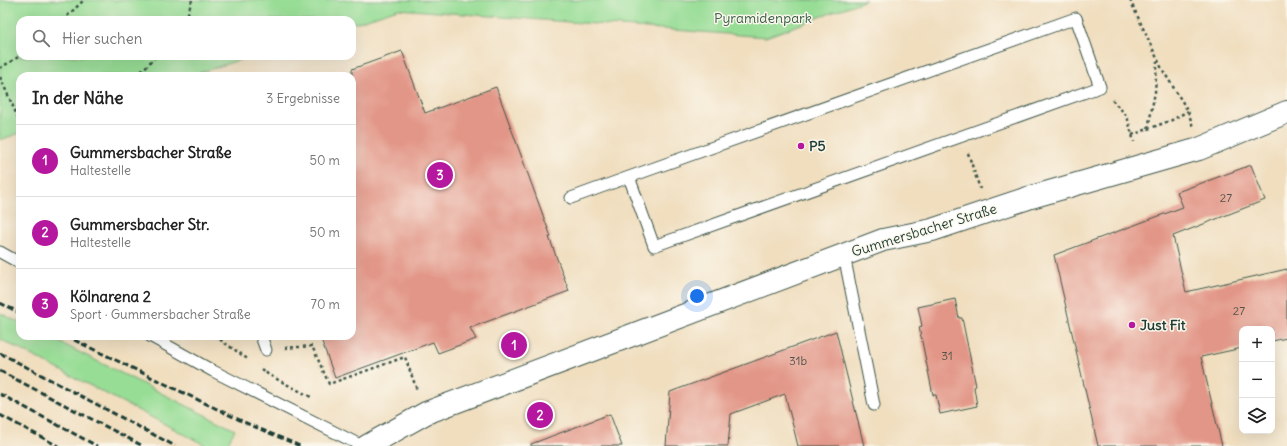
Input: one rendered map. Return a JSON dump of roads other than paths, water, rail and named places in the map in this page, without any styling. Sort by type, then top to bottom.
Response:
[{"type":"street","name":"Gummersbacher Straße","points":[[367,446],[426,413],[883,240],[932,230],[1028,198],[1199,149],[1287,112]]},
{"type":"lane","points":[[571,198],[629,177],[1076,18],[1100,87],[654,246],[629,177]]},
{"type":"lane","points":[[0,252],[16,261]]},
{"type":"lane","points":[[844,255],[874,405]]},
{"type":"lane","points":[[157,340],[213,371],[362,446]]},
{"type":"lane","points":[[262,340],[266,350]]},
{"type":"railway","points":[[0,303],[16,311]]},
{"type":"railway","points":[[74,340],[246,423],[300,446]]},
{"type":"railway","points":[[0,353],[175,446]]},
{"type":"railway","points":[[0,371],[143,446]]},
{"type":"railway","points":[[0,394],[97,446]]},
{"type":"railway","points":[[0,415],[58,446]]},
{"type":"place","name":"P5","points":[[801,146]]},
{"type":"place","name":"Kölnarena 2","points":[[440,175]]},
{"type":"place","name":"Just Fit","points":[[1132,325]]},
{"type":"place","name":"Gummersbacher Straße","points":[[514,345]]},
{"type":"place","name":"Gummersbacher Str.","points":[[540,415]]},
{"type":"park label","name":"Pyramidenpark","points":[[763,18]]}]
